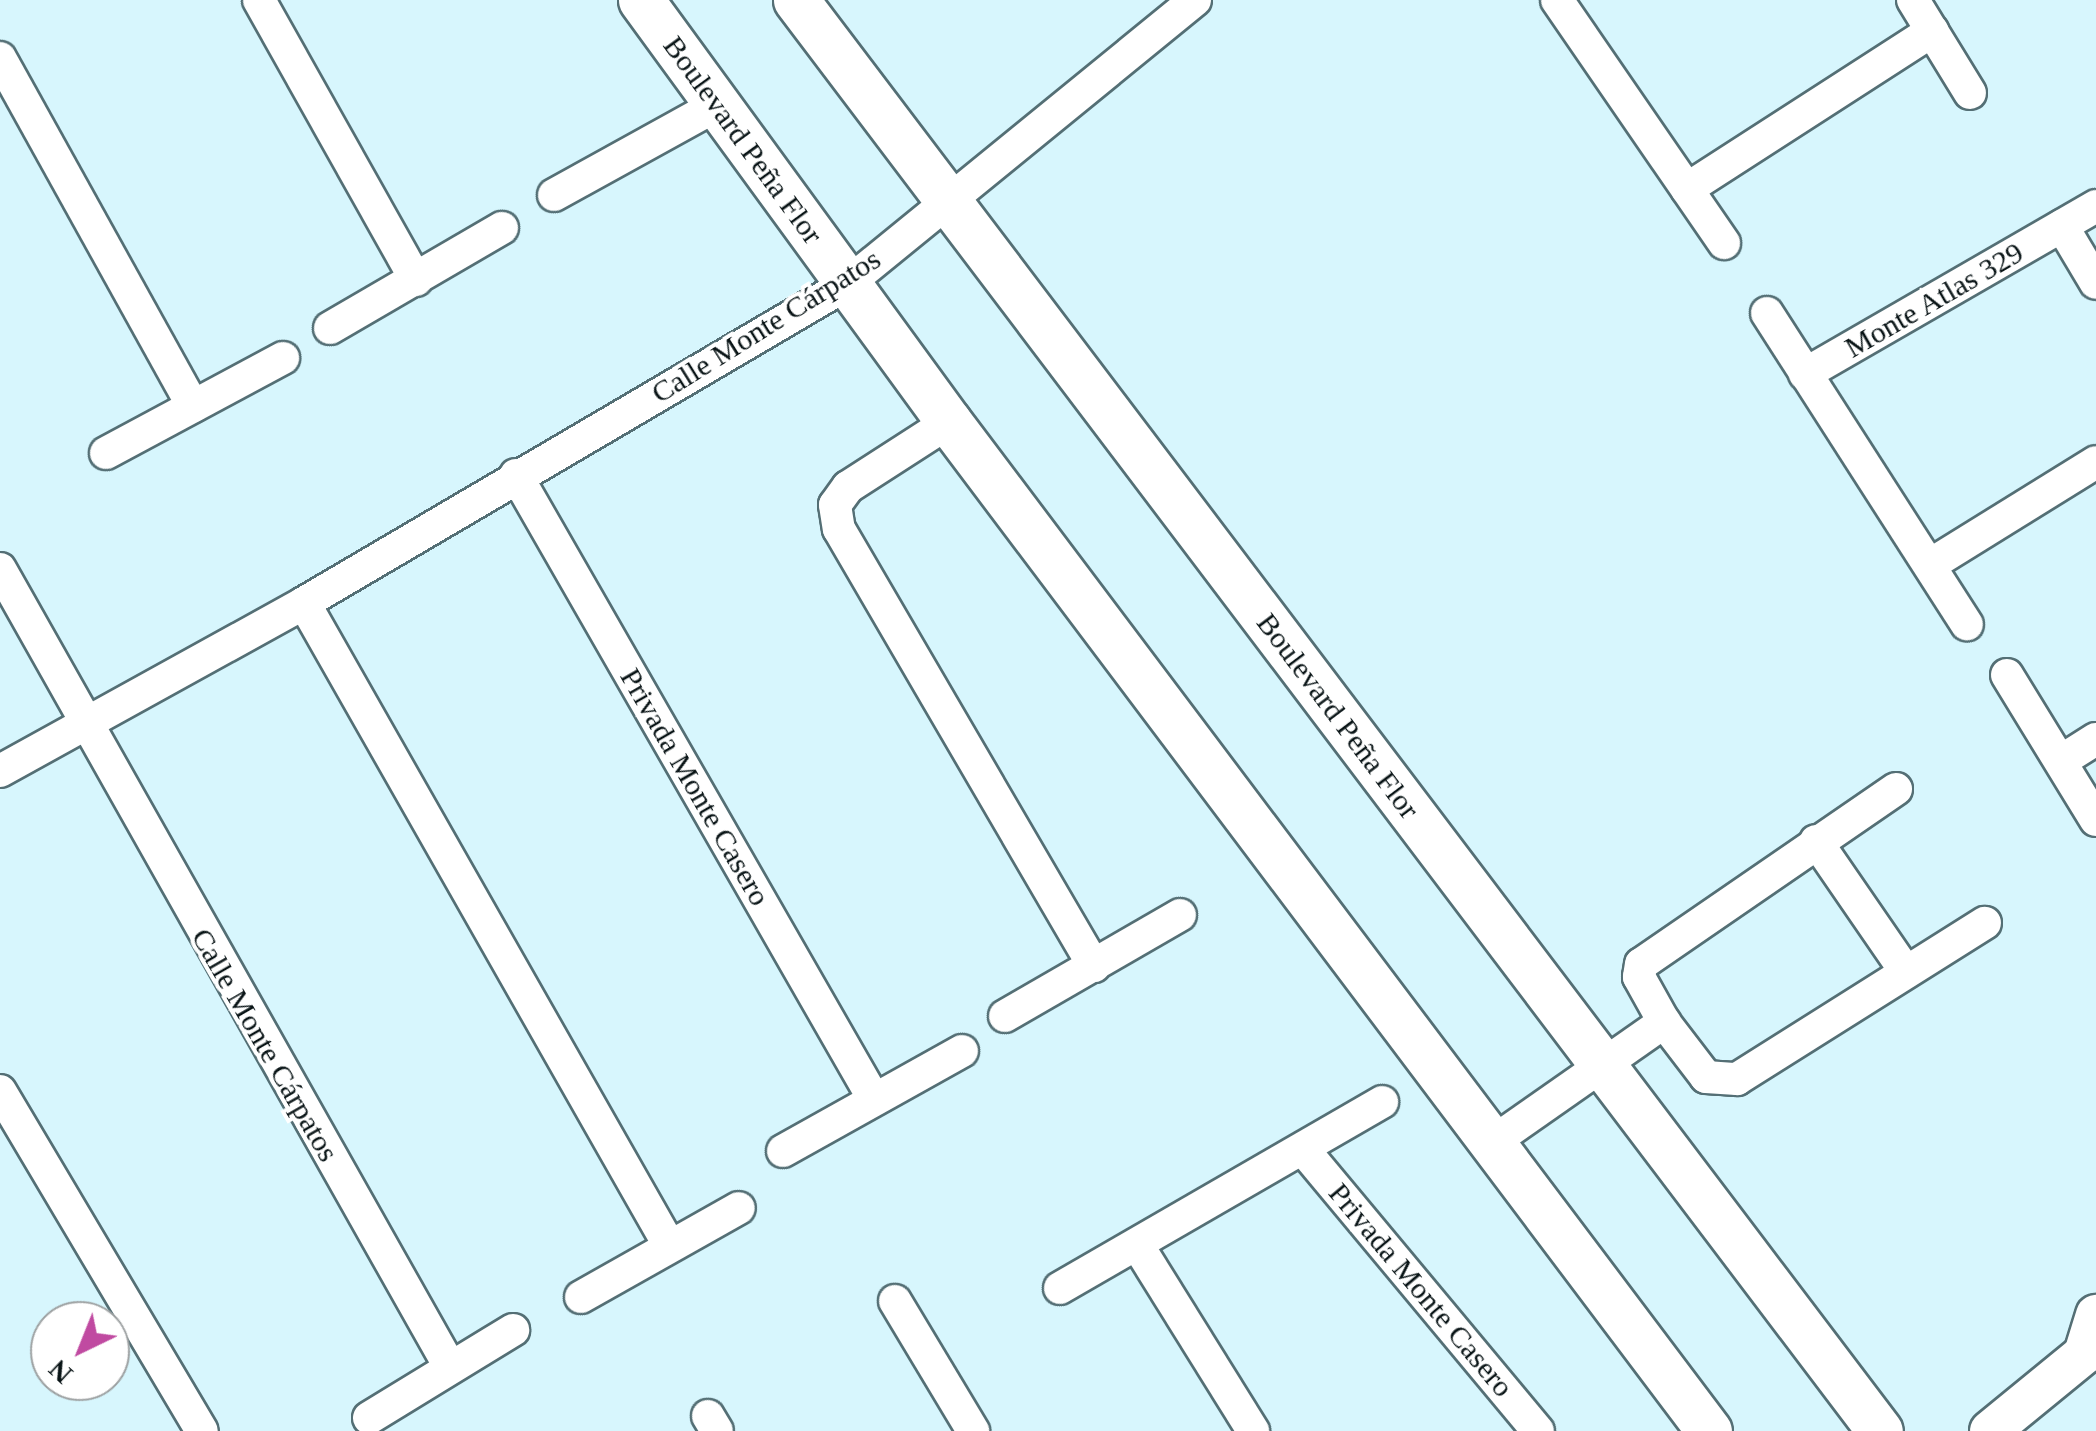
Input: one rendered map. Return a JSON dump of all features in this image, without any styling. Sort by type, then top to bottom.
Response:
[{"type":"main road","name":"Boulevard Peña Flor","points":[[641,0],[949,422],[1709,1431]]},
{"type":"main road","name":"Boulevard Peña Flor","points":[[796,0],[1880,1431]]},
{"type":"street","points":[[260,0],[416,280]]},
{"type":"street","name":"Calle Monte Cárpatos","points":[[0,771],[81,722],[304,603],[847,284],[1195,0]]},
{"type":"street","points":[[1912,0],[1970,93]]},
{"type":"street","points":[[1569,4],[1724,244]]},
{"type":"street","points":[[1686,188],[1932,31]]},
{"type":"street","points":[[0,58],[193,406]]},
{"type":"street","points":[[554,196],[717,105]]},
{"type":"street","name":"Monte Atlas 329","points":[[1805,374],[2096,206]]},
{"type":"street","points":[[2062,226],[2096,283]]},
{"type":"street","points":[[330,328],[502,228]]},
{"type":"street","points":[[1767,313],[1967,624]]},
{"type":"street","points":[[106,453],[283,358]]},
{"type":"street","points":[[949,422],[848,487],[835,505],[839,529],[1094,966]]},
{"type":"street","points":[[1930,565],[2096,462]]},
{"type":"street","name":"Privada Monte Casero","points":[[516,475],[874,1100]]},
{"type":"street","points":[[0,569],[81,722]]},
{"type":"street","points":[[304,603],[669,1245]]},
{"type":"street","points":[[2007,675],[2096,820]]},
{"type":"street","name":"Calle Monte Cárpatos","points":[[81,722],[450,1367]]},
{"type":"street","points":[[2061,762],[2096,738]]},
{"type":"street","points":[[1896,788],[1641,964],[1638,976],[1664,1022],[1706,1077],[1737,1079],[1985,923]]},
{"type":"street","points":[[1816,841],[1906,972]]},
{"type":"street","points":[[1005,1016],[1180,915]]},
{"type":"street","points":[[1490,1144],[1664,1022]]},
{"type":"street","points":[[783,1151],[962,1051]]},
{"type":"street","points":[[0,1091],[202,1431]]},
{"type":"street","points":[[1060,1288],[1382,1102]]},
{"type":"street","name":"Privada Monte Casero","points":[[1304,1149],[1538,1431]]},
{"type":"street","points":[[581,1297],[738,1208]]},
{"type":"street","points":[[1138,1246],[1252,1431]]},
{"type":"street","points":[[896,1301],[973,1431]]},
{"type":"street","points":[[1990,1431],[2084,1354],[2096,1315]]},
{"type":"street","points":[[369,1418],[513,1330]]}]
